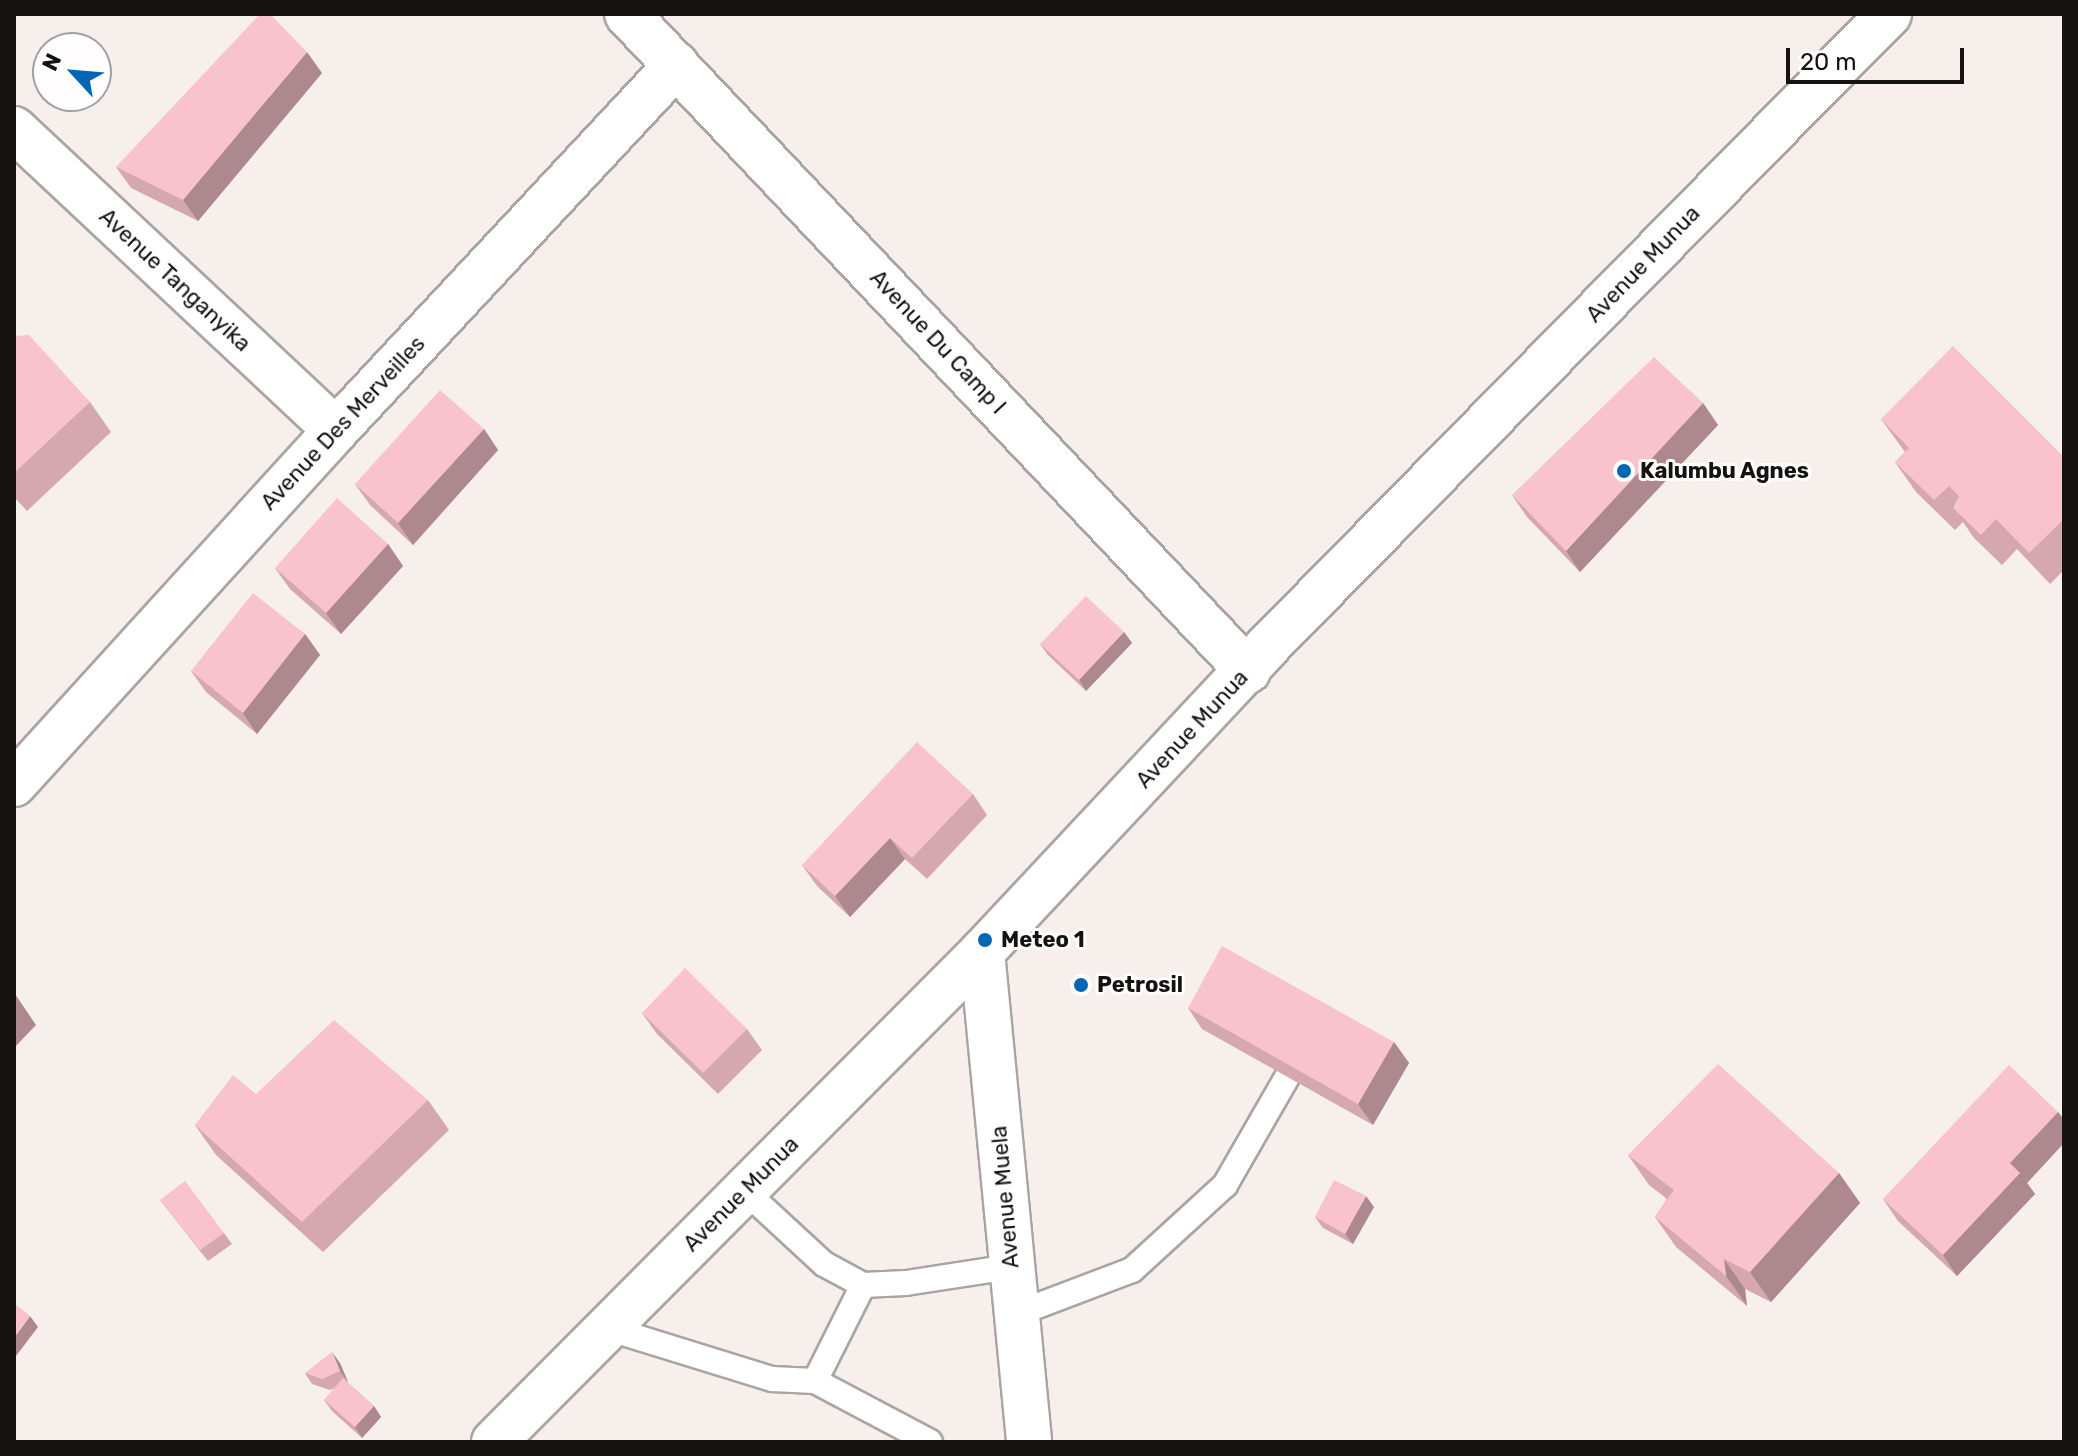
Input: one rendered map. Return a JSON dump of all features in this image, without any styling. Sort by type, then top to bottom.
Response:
[{"type":"street","name":"Avenue Du Camp I","points":[[627,14],[1248,671]]},
{"type":"street","name":"Avenue Munua","points":[[494,1442],[982,952],[1277,637],[1889,14]]},
{"type":"street","name":"Avenue Des Merveilles","points":[[14,784],[336,430],[676,65]]},
{"type":"street","name":"Avenue Tanganyika","points":[[14,129],[336,430]]},
{"type":"street","name":"Avenue Muela","points":[[982,952],[1029,1442]]},
{"type":"lane","points":[[1016,1314],[1132,1270],[1225,1185],[1287,1077]]},
{"type":"lane","points":[[745,1191],[824,1264],[863,1285],[906,1283],[1011,1267]]},
{"type":"lane","points":[[815,1381],[863,1285]]},
{"type":"lane","points":[[607,1328],[772,1379],[815,1381],[930,1442]]},
{"type":"building","points":[[260,14],[270,14],[307,52],[183,200],[116,167]]},
{"type":"building","points":[[29,335],[90,402],[14,473],[14,336]]},
{"type":"building","points":[[1953,346],[2064,457],[2064,519],[2029,553],[1996,519],[1981,535],[1953,508],[1959,496],[1949,486],[1934,500],[1895,462],[1909,448],[1881,419]]},
{"type":"building","name":"Kalumbu Agnes","points":[[1654,357],[1703,403],[1566,551],[1512,495]]},
{"type":"building","points":[[440,390],[484,429],[398,523],[355,484]]},
{"type":"building","points":[[337,498],[388,544],[326,613],[275,568]]},
{"type":"building","points":[[253,593],[305,634],[243,713],[191,671]]},
{"type":"building","points":[[1086,596],[1124,632],[1079,680],[1040,644]]},
{"type":"building","points":[[917,742],[973,794],[912,858],[890,838],[835,896],[802,865]]},
{"type":"building","points":[[1222,946],[1394,1042],[1358,1104],[1188,1008]]},
{"type":"building","points":[[685,968],[747,1029],[703,1073],[642,1013]]},
{"type":"building","points":[[334,1020],[428,1100],[302,1222],[195,1125],[233,1075],[256,1094]]},
{"type":"building","points":[[1718,1064],[1839,1173],[1750,1272],[1724,1259],[1726,1276],[1655,1217],[1674,1190],[1628,1155]]},
{"type":"building","points":[[2009,1065],[2058,1112],[2010,1163],[2020,1173],[1943,1255],[1883,1199]]},
{"type":"building","points":[[1334,1180],[1366,1196],[1345,1234],[1315,1217]]},
{"type":"building","points":[[185,1181],[224,1233],[200,1250],[160,1200]]},
{"type":"building","points":[[14,1303],[30,1316],[14,1338]]},
{"type":"building","points":[[332,1352],[340,1371],[322,1379],[305,1373]]},
{"type":"building","points":[[343,1378],[374,1406],[355,1427],[324,1400]]},
{"type":"place","name":"Kalumbu Agnes","points":[[1624,471]]},
{"type":"place","name":"Meteo 1","points":[[985,940]]},
{"type":"place","name":"Petrosil","points":[[1081,985]]}]
